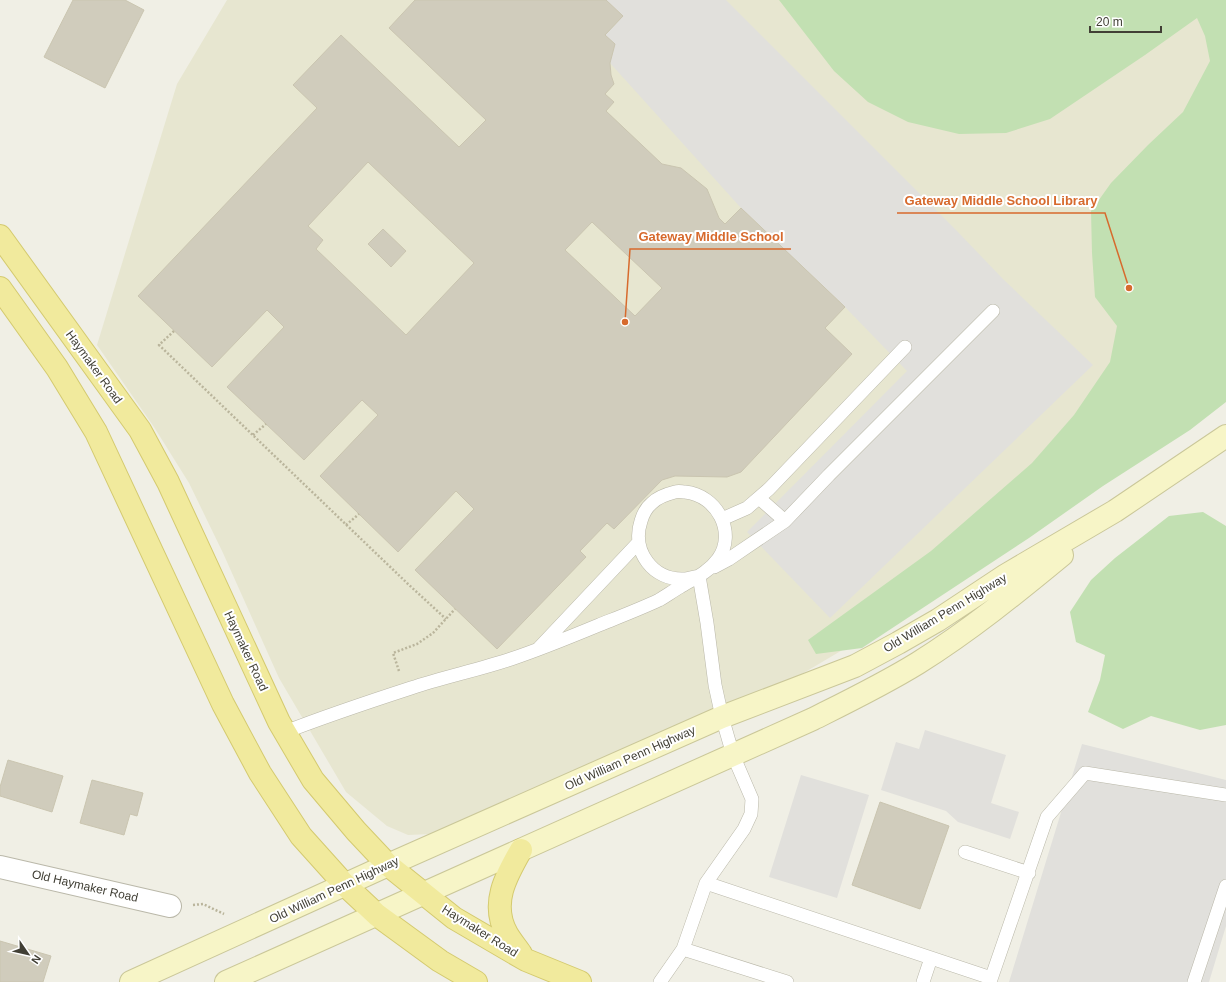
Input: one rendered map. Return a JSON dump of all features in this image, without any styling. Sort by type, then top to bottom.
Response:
[{"type":"main road","name":"Haymaker Road","points":[[0,236],[140,430],[168,482],[279,722],[313,780],[356,831],[388,865],[454,918],[526,960],[580,982]]},
{"type":"main road","points":[[0,288],[57,368],[96,432],[223,704],[260,773],[301,836],[345,885],[377,915],[440,961],[476,982]]},
{"type":"main road","name":"Old William Penn Highway","points":[[131,982],[388,865],[722,717],[855,666],[938,620],[1006,575],[1115,511],[1226,436]]},
{"type":"main road","name":"Old William Penn Highway","points":[[226,982],[813,719],[874,689],[919,662],[971,627],[1017,592],[1115,511]]},
{"type":"main road","points":[[521,850],[507,873],[502,886],[499,902],[501,918],[506,934],[526,960]]},
{"type":"street","name":"Old Haymaker Road","points":[[0,867],[170,906]]},
{"type":"lane","points":[[285,732],[340,711],[414,687],[536,651],[659,600],[710,568],[729,559],[785,521],[993,311]]},
{"type":"lane","points":[[722,519],[747,508],[769,490],[905,347]]},
{"type":"lane","points":[[699,576],[686,579],[672,578],[660,573],[650,565],[642,555],[638,543],[638,528],[643,515],[652,503],[664,495],[678,492],[693,493],[706,499],[716,508],[722,519],[725,532],[724,546],[719,558],[710,568]]},
{"type":"lane","points":[[759,498],[785,521]]},
{"type":"lane","points":[[536,651],[638,543]]},
{"type":"lane","points":[[660,982],[683,950],[706,883],[752,814],[752,799],[733,755],[722,717],[715,685],[699,576]]},
{"type":"lane","points":[[706,883],[931,958],[990,980],[1047,817],[1085,773],[1226,795]]},
{"type":"lane","points":[[964,852],[1028,873]]},
{"type":"lane","points":[[1194,982],[1226,886]]},
{"type":"lane","points":[[683,950],[787,982]]},
{"type":"lane","points":[[923,982],[931,958]]},
{"type":"path","points":[[174,331],[159,345],[446,619]]},
{"type":"path","points":[[253,435],[266,424]]},
{"type":"path","points":[[346,525],[359,514]]},
{"type":"path","points":[[399,671],[393,653],[417,644],[433,633],[455,609]]},
{"type":"path","points":[[170,906],[203,904],[229,916]]},
{"type":"shaded area","points":[[227,0],[1226,0],[1141,383],[883,626],[790,681],[472,819],[431,834],[408,835],[387,826],[346,792],[279,678],[223,553],[189,483],[154,427],[97,345],[177,84]]},
{"type":"shaded area","points":[[606,0],[726,0],[1003,279],[1093,365],[830,618],[747,532],[907,371],[845,307],[741,208],[610,63],[605,35],[623,16]]},
{"type":"shaded area","points":[[925,730],[1006,755],[991,803],[1019,812],[1010,839],[958,822],[946,811],[881,790],[896,742],[919,749]]},
{"type":"shaded area","points":[[1082,744],[1226,780],[1226,926],[1209,982],[1009,982]]},
{"type":"shaded area","points":[[801,775],[869,795],[837,898],[769,877]]},
{"type":"green space","points":[[779,0],[1226,0],[1226,402],[1190,430],[1103,486],[1029,538],[862,648],[816,654],[808,640],[931,551],[1032,463],[1074,415],[1110,362],[1117,326],[1095,297],[1091,211],[1111,183],[1183,112],[1210,61],[1205,36],[1197,18],[1050,119],[1006,133],[959,134],[908,122],[868,102],[834,71]]},
{"type":"green space","points":[[1203,512],[1226,526],[1226,725],[1200,730],[1151,716],[1123,729],[1088,712],[1100,680],[1105,655],[1076,642],[1070,612],[1091,580],[1115,558],[1169,516]]},
{"type":"building","points":[[73,0],[125,0],[144,10],[105,88],[44,57]]},
{"type":"building","points":[[415,0],[606,0],[623,16],[605,35],[615,44],[610,63],[611,75],[614,84],[605,94],[614,102],[606,111],[662,164],[681,168],[707,189],[719,218],[725,224],[741,208],[845,307],[825,328],[852,354],[741,472],[727,477],[675,476],[662,480],[614,529],[607,523],[580,551],[586,557],[497,649],[415,570],[474,509],[456,491],[398,552],[320,476],[378,415],[362,400],[304,460],[227,387],[284,327],[267,310],[212,367],[138,296],[317,108],[293,85],[341,35],[459,147],[486,120],[389,28]],"holes":[[[368,162],[474,263],[406,335],[316,249],[323,240],[308,226]],[[592,222],[662,288],[635,316],[565,250]]]},
{"type":"building","points":[[383,229],[406,251],[391,267],[368,244]]},
{"type":"building","points":[[8,760],[63,776],[52,812],[0,796],[0,787]]},
{"type":"building","points":[[92,780],[143,793],[137,816],[130,814],[124,835],[80,823]]},
{"type":"building","points":[[880,802],[949,826],[920,909],[852,885]]},
{"type":"building","points":[[0,941],[51,956],[43,982],[0,982]]},
{"type":"place","name":"Gateway Middle School Library","points":[[1129,288]]},
{"type":"place","name":"Gateway Middle School","points":[[625,322]]}]
